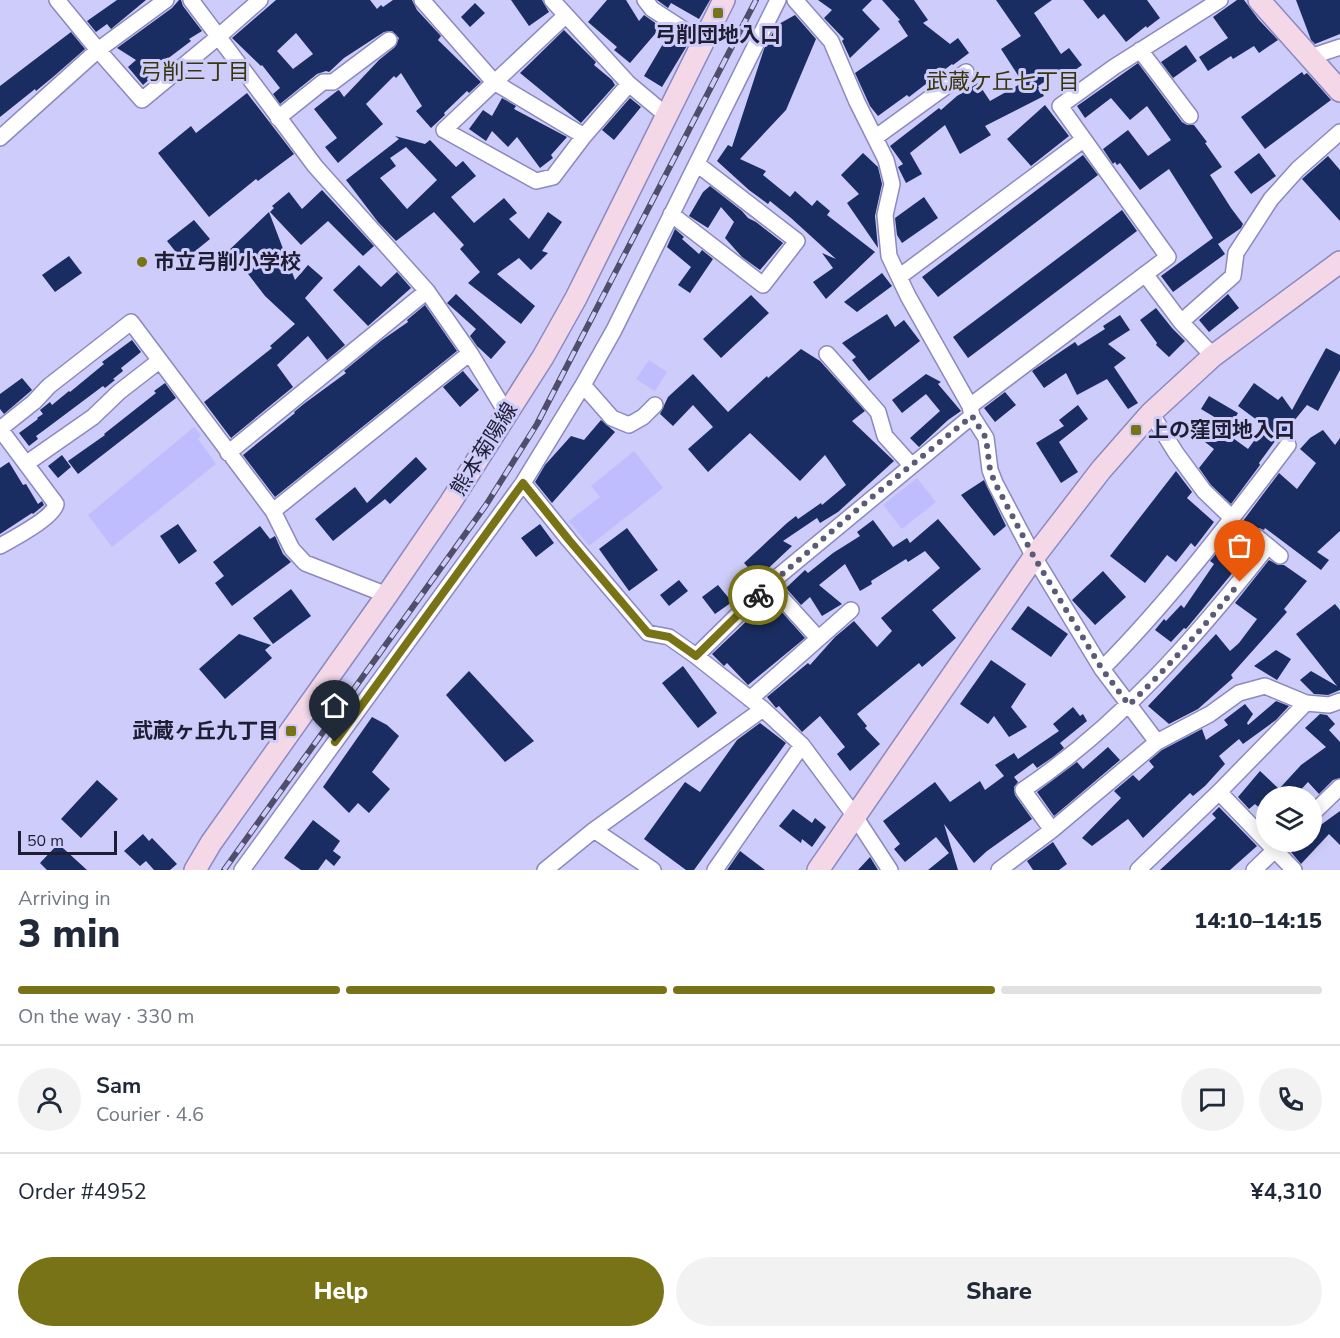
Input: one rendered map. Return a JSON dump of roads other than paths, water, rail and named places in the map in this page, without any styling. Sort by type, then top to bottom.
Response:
[{"type":"main road","name":"熊本菊陽線","points":[[195,870],[211,843],[450,503],[543,357],[576,298],[724,0]]},
{"type":"main road","points":[[1259,0],[1340,91]]},
{"type":"main road","points":[[818,870],[1034,557],[1101,470],[1151,413],[1213,356],[1340,262]]},
{"type":"main road","points":[[188,870],[211,843]]},
{"type":"street","points":[[57,0],[142,100],[260,0]]},
{"type":"street","points":[[0,138],[98,50],[166,0]]},
{"type":"street","points":[[191,0],[315,166],[427,291],[470,353],[506,412]]},
{"type":"street","points":[[422,0],[495,82],[584,136]]},
{"type":"street","points":[[552,0],[628,84],[666,115]]},
{"type":"street","points":[[645,0],[652,9],[703,42]]},
{"type":"street","points":[[242,870],[523,483],[614,330],[778,0]]},
{"type":"street","points":[[795,0],[831,41],[857,102],[886,160],[892,184],[885,215],[890,256],[945,366],[986,438],[990,470],[995,483],[1034,557],[1102,669],[1157,742]]},
{"type":"street","points":[[696,656],[769,584],[911,465],[971,411],[1167,257],[1060,106],[1140,50],[1220,0]]},
{"type":"street","points":[[565,16],[444,130],[537,181],[553,177],[628,84]]},
{"type":"street","points":[[279,118],[323,82],[333,82],[389,40]]},
{"type":"street","points":[[1310,57],[1340,47]]},
{"type":"street","points":[[1140,50],[1190,116]]},
{"type":"street","points":[[876,137],[966,72]]},
{"type":"street","points":[[1181,322],[1233,276],[1236,253],[1271,199],[1298,170],[1340,132]]},
{"type":"street","points":[[899,277],[1083,140]]},
{"type":"street","points":[[671,214],[763,285],[797,241],[697,164]]},
{"type":"street","points":[[1144,274],[1181,322],[1213,356]]},
{"type":"street","points":[[228,453],[427,291]]},
{"type":"street","points":[[0,546],[49,515],[56,508],[56,504],[0,429],[34,402],[49,386],[131,322],[273,511],[292,549],[305,563],[387,595]]},
{"type":"street","points":[[273,511],[470,353]]},
{"type":"street","points":[[827,354],[878,412],[885,436],[911,465]]},
{"type":"street","points":[[27,463],[93,417],[119,392],[159,361]]},
{"type":"street","points":[[583,385],[612,418],[629,425],[648,422],[655,405]]},
{"type":"street","points":[[1151,413],[1176,453],[1204,491],[1233,519]]},
{"type":"street","points":[[1102,669],[1146,625],[1233,519],[1287,445]]},
{"type":"street","points":[[523,483],[648,633],[669,637],[696,656],[763,709],[802,745],[854,815],[890,870]]},
{"type":"street","points":[[1052,830],[1023,790],[1072,755],[1129,705],[1212,618],[1268,546]]},
{"type":"street","points":[[769,584],[818,638]]},
{"type":"street","points":[[750,699],[851,610]]},
{"type":"street","points":[[999,870],[1052,830],[1157,742],[1210,714],[1239,693],[1264,686],[1306,704],[1329,705],[1340,701]]},
{"type":"street","points":[[1138,870],[1306,704]]},
{"type":"street","points":[[545,870],[594,830],[763,709]]},
{"type":"street","points":[[715,870],[802,745]]},
{"type":"street","points":[[1322,804],[1340,787]]},
{"type":"street","points":[[1219,792],[1256,826]]},
{"type":"street","points":[[594,830],[653,870]]},
{"type":"street","points":[[1254,870],[1272,852]]},
{"type":"street","points":[[1282,852],[1294,870]]},
{"type":"railway","points":[[224,870],[486,505],[537,424],[756,0]]},
{"type":"place","name":"弓削団地入口","points":[[718,13]]},
{"type":"place","name":"市立弓削小学校","points":[[142,262]]},
{"type":"place","name":"上の窪団地入口","points":[[1136,430]]},
{"type":"place","name":"武蔵ヶ丘九丁目","points":[[291,731]]},
{"type":"district","name":"弓削三丁目","points":[[195,72]]},
{"type":"district","name":"武蔵ケ丘七丁目","points":[[1003,82]]}]
